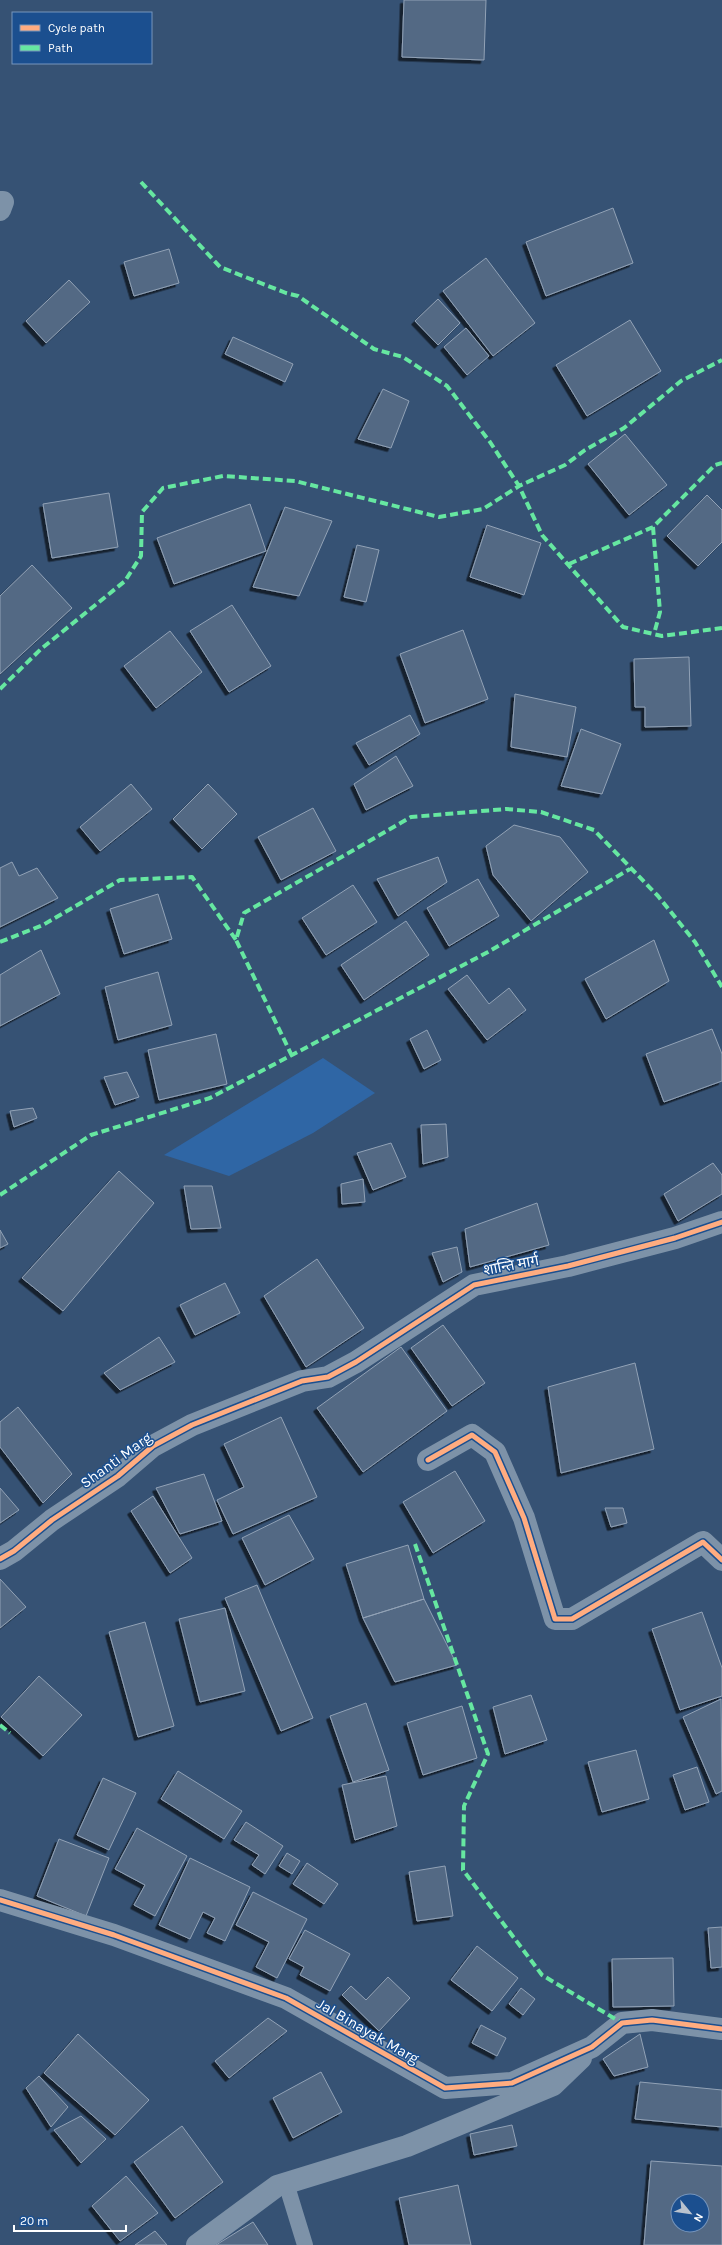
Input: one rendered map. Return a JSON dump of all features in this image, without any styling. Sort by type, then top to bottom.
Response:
[{"type":"street","points":[[0,202],[3,202],[0,210]]},
{"type":"street","name":"शान्ति मार्ग","points":[[302,1382],[328,1377],[356,1362],[474,1285],[568,1266],[675,1238],[722,1222]]},
{"type":"street","name":"Shanti Marg","points":[[0,1559],[14,1551],[52,1520],[118,1476],[153,1446],[192,1425],[302,1382]]},
{"type":"street","points":[[428,1460],[472,1435],[495,1452],[524,1518],[555,1618],[572,1619],[703,1542],[722,1560]]},
{"type":"street","name":"Jal Binayak Marg","points":[[0,1900],[114,1935],[286,1998],[445,2088],[512,2083],[592,2047],[622,2023],[652,2020],[722,2029]]},
{"type":"street","points":[[197,2245],[277,2186],[407,2146],[553,2085],[592,2047]]},
{"type":"lane","points":[[286,2183],[305,2245]]},
{"type":"shaded area","points":[[323,1058],[375,1093],[313,1133],[229,1176],[164,1155]]},
{"type":"building","points":[[404,0],[486,0],[484,60],[402,57]]},
{"type":"building","points":[[613,208],[633,263],[546,296],[526,242]]},
{"type":"building","points":[[169,249],[179,283],[134,296],[124,262]]},
{"type":"building","points":[[486,258],[535,323],[493,356],[443,291]]},
{"type":"building","points":[[69,280],[90,302],[46,343],[26,321]]},
{"type":"building","points":[[438,299],[460,323],[438,345],[415,321]]},
{"type":"building","points":[[630,320],[661,371],[587,416],[556,365]]},
{"type":"building","points":[[466,328],[489,356],[467,375],[444,347]]},
{"type":"building","points":[[233,337],[293,364],[285,382],[225,354]]},
{"type":"building","points":[[383,389],[409,401],[391,448],[358,439]]},
{"type":"building","points":[[625,434],[667,485],[629,515],[588,464]]},
{"type":"building","points":[[109,493],[118,547],[52,558],[43,504]]},
{"type":"building","points":[[707,495],[722,510],[722,542],[698,566],[667,536]]},
{"type":"building","points":[[250,504],[266,551],[174,584],[157,538]]},
{"type":"building","points":[[285,507],[332,521],[299,596],[253,587]]},
{"type":"building","points":[[487,525],[541,543],[524,595],[470,577]]},
{"type":"building","points":[[357,545],[379,550],[366,602],[344,597]]},
{"type":"building","points":[[32,565],[72,608],[0,674],[0,596]]},
{"type":"building","points":[[232,605],[271,666],[229,692],[190,631]]},
{"type":"building","points":[[463,630],[488,699],[425,723],[400,654]]},
{"type":"building","points":[[170,631],[202,672],[156,708],[124,666]]},
{"type":"building","points":[[689,657],[691,726],[645,727],[645,707],[635,707],[634,659]]},
{"type":"building","points":[[515,694],[576,707],[567,757],[511,747]]},
{"type":"building","points":[[410,715],[420,734],[369,765],[356,743]]},
{"type":"building","points":[[581,729],[621,744],[602,794],[561,786]]},
{"type":"building","points":[[396,756],[413,786],[366,810],[354,784]]},
{"type":"building","points":[[131,784],[152,809],[100,851],[80,827]]},
{"type":"building","points":[[208,784],[237,814],[202,849],[173,819]]},
{"type":"building","points":[[313,808],[336,851],[281,880],[258,837]]},
{"type":"building","points":[[514,825],[560,837],[588,872],[531,921],[493,875],[486,846]]},
{"type":"building","points":[[438,857],[447,882],[398,916],[377,879]]},
{"type":"building","points":[[12,862],[19,876],[37,868],[58,898],[0,927],[0,868]]},
{"type":"building","points":[[478,879],[499,916],[449,946],[427,908]]},
{"type":"building","points":[[353,885],[377,922],[326,955],[302,918]]},
{"type":"building","points":[[158,894],[172,939],[124,954],[110,909]]},
{"type":"building","points":[[406,921],[429,955],[364,1000],[341,965]]},
{"type":"building","points":[[654,940],[669,981],[606,1019],[585,979]]},
{"type":"building","points":[[41,950],[60,994],[0,1026],[0,975]]},
{"type":"building","points":[[158,972],[172,1025],[118,1040],[105,987]]},
{"type":"building","points":[[467,975],[489,1004],[509,988],[526,1010],[487,1040],[448,989]]},
{"type":"building","points":[[712,1029],[722,1054],[722,1081],[664,1102],[646,1054]]},
{"type":"building","points":[[427,1030],[441,1060],[424,1069],[410,1039]]},
{"type":"building","points":[[216,1034],[227,1084],[159,1100],[148,1050]]},
{"type":"building","points":[[127,1072],[139,1097],[115,1105],[104,1077]]},
{"type":"building","points":[[33,1108],[37,1118],[14,1127],[10,1111]]},
{"type":"building","points":[[446,1124],[448,1157],[423,1164],[421,1125]]},
{"type":"building","points":[[391,1143],[406,1177],[373,1190],[357,1153]]},
{"type":"building","points":[[713,1163],[722,1175],[722,1194],[678,1221],[664,1194]]},
{"type":"building","points":[[119,1171],[154,1203],[63,1311],[22,1278]]},
{"type":"building","points":[[363,1179],[365,1202],[342,1204],[341,1184]]},
{"type":"building","points":[[184,1186],[212,1186],[221,1228],[191,1229]]},
{"type":"building","points":[[537,1203],[549,1245],[470,1267],[465,1229]]},
{"type":"building","points":[[0,1230],[8,1244],[0,1248]]},
{"type":"building","points":[[457,1247],[462,1272],[443,1282],[432,1253]]},
{"type":"building","points":[[317,1259],[364,1328],[306,1367],[264,1296]]},
{"type":"building","points":[[225,1283],[240,1313],[195,1335],[180,1305]]},
{"type":"building","points":[[443,1325],[485,1383],[452,1406],[411,1348]]},
{"type":"building","points":[[159,1337],[175,1362],[120,1390],[104,1373]]},
{"type":"building","points":[[401,1347],[447,1411],[363,1472],[317,1408]]},
{"type":"building","points":[[635,1363],[654,1449],[561,1473],[548,1387]]},
{"type":"building","points":[[18,1407],[72,1474],[43,1503],[0,1447],[0,1422]]},
{"type":"building","points":[[281,1417],[317,1497],[233,1534],[217,1500],[244,1487],[224,1444]]},
{"type":"building","points":[[455,1471],[485,1521],[433,1553],[403,1502]]},
{"type":"building","points":[[204,1474],[222,1521],[180,1534],[156,1488]]},
{"type":"building","points":[[0,1488],[19,1510],[0,1523]]},
{"type":"building","points":[[153,1496],[192,1558],[170,1573],[131,1511]]},
{"type":"building","points":[[605,1508],[623,1508],[627,1523],[611,1527]]},
{"type":"building","points":[[289,1515],[314,1559],[265,1585],[242,1538]]},
{"type":"building","points":[[408,1545],[424,1599],[363,1618],[346,1564]]},
{"type":"building","points":[[0,1579],[26,1607],[0,1628]]},
{"type":"building","points":[[257,1585],[313,1718],[281,1731],[225,1598]]},
{"type":"building","points":[[424,1599],[457,1665],[395,1682],[363,1618]]},
{"type":"building","points":[[225,1608],[245,1691],[200,1702],[179,1619]]},
{"type":"building","points":[[702,1612],[722,1668],[722,1696],[680,1710],[652,1629]]},
{"type":"building","points":[[145,1622],[174,1726],[138,1737],[109,1632]]},
{"type":"building","points":[[39,1676],[82,1715],[43,1756],[1,1717]]},
{"type":"building","points":[[531,1695],[547,1740],[505,1754],[493,1707]]},
{"type":"building","points":[[721,1699],[722,1791],[716,1794],[683,1717]]},
{"type":"building","points":[[366,1703],[389,1770],[353,1782],[330,1716]]},
{"type":"building","points":[[462,1706],[477,1758],[423,1775],[407,1723]]},
{"type":"building","points":[[636,1750],[649,1799],[602,1812],[588,1762]]},
{"type":"building","points":[[697,1767],[709,1802],[685,1810],[673,1775]]},
{"type":"building","points":[[178,1771],[242,1811],[224,1839],[161,1799]]},
{"type":"building","points":[[386,1776],[397,1826],[355,1840],[342,1785]]},
{"type":"building","points":[[103,1778],[136,1793],[109,1850],[77,1835]]},
{"type":"building","points":[[246,1822],[283,1846],[265,1874],[252,1865],[259,1855],[234,1840]]},
{"type":"building","points":[[137,1828],[187,1856],[155,1916],[134,1905],[145,1885],[115,1869]]},
{"type":"building","points":[[59,1839],[109,1858],[86,1916],[37,1896]]},
{"type":"building","points":[[287,1853],[300,1861],[292,1874],[279,1866]]},
{"type":"building","points":[[190,1858],[250,1887],[225,1941],[207,1933],[215,1918],[203,1912],[190,1939],[159,1925]]},
{"type":"building","points":[[307,1863],[338,1884],[324,1904],[293,1884]]},
{"type":"building","points":[[445,1866],[453,1916],[417,1921],[409,1872]]},
{"type":"building","points":[[253,1892],[307,1919],[277,1978],[256,1967],[269,1942],[236,1925]]},
{"type":"building","points":[[722,1927],[722,1967],[711,1968],[708,1928]]},
{"type":"building","points":[[305,1930],[350,1954],[330,1991],[300,1975],[304,1967],[289,1959]]},
{"type":"building","points":[[477,1946],[518,1978],[492,2011],[451,1980]]},
{"type":"building","points":[[673,1958],[674,2006],[613,2007],[612,1959]]},
{"type":"building","points":[[388,1977],[410,1998],[379,2031],[342,1995],[351,1986],[366,2000]]},
{"type":"building","points":[[521,1988],[535,1999],[523,2015],[509,2004]]},
{"type":"building","points":[[268,2018],[287,2031],[229,2078],[215,2061]]},
{"type":"building","points":[[481,2025],[506,2038],[497,2056],[472,2043]]},
{"type":"building","points":[[78,2034],[149,2100],[115,2135],[44,2073]]},
{"type":"building","points":[[640,2034],[648,2067],[614,2076],[603,2059]]},
{"type":"building","points":[[321,2072],[342,2112],[293,2138],[273,2098]]},
{"type":"building","points":[[39,2076],[68,2107],[51,2127],[26,2088]]},
{"type":"building","points":[[640,2082],[722,2090],[722,2127],[635,2119]]},
{"type":"building","points":[[81,2116],[106,2139],[81,2163],[54,2130]]},
{"type":"building","points":[[512,2125],[517,2146],[474,2155],[470,2134]]},
{"type":"building","points":[[182,2126],[223,2182],[175,2218],[134,2162]]},
{"type":"building","points":[[651,2161],[722,2166],[722,2245],[644,2245]]},
{"type":"building","points":[[126,2176],[158,2213],[120,2241],[92,2206]]},
{"type":"building","points":[[458,2185],[471,2245],[409,2245],[399,2198]]},
{"type":"building","points":[[253,2222],[268,2245],[216,2245]]},
{"type":"building","points":[[155,2231],[167,2245],[135,2245]]},
{"type":"marked path","points":[[141,182],[220,267],[286,293],[298,296],[374,349],[403,357],[447,386],[490,442],[519,486],[542,535],[623,627],[662,636],[722,628]]},
{"type":"marked path","points":[[0,689],[41,649],[125,581],[141,556],[142,512],[163,488],[223,476],[295,481],[439,517],[483,509],[519,486],[565,465],[585,450],[624,428],[681,381],[722,360]]},
{"type":"marked path","points":[[569,564],[653,527],[715,465],[722,463]]},
{"type":"marked path","points":[[653,527],[660,612],[654,634]]},
{"type":"marked path","points":[[292,1056],[236,940],[244,913],[411,817],[506,809],[541,812],[594,830],[658,896],[695,942],[722,987]]},
{"type":"marked path","points":[[0,1195],[91,1135],[210,1098],[488,952],[630,869]]},
{"type":"marked path","points":[[0,942],[43,925],[120,880],[192,877],[236,940]]},
{"type":"marked path","points":[[415,1544],[488,1754],[464,1806],[463,1870],[542,1975],[622,2023]]},
{"type":"marked path","points":[[0,1725],[10,1733]]},
{"type":"cycle path","points":[[0,1559],[14,1551],[52,1520],[118,1476],[153,1446],[192,1425],[302,1381],[328,1377],[356,1362],[474,1285],[568,1266],[675,1238],[722,1222]]},
{"type":"cycle path","points":[[428,1460],[472,1435],[495,1452],[524,1518],[555,1619],[572,1619],[703,1542],[722,1560]]},
{"type":"cycle path","points":[[0,1900],[114,1935],[286,1998],[445,2088],[512,2083],[592,2047],[622,2023],[652,2020],[722,2029]]}]
